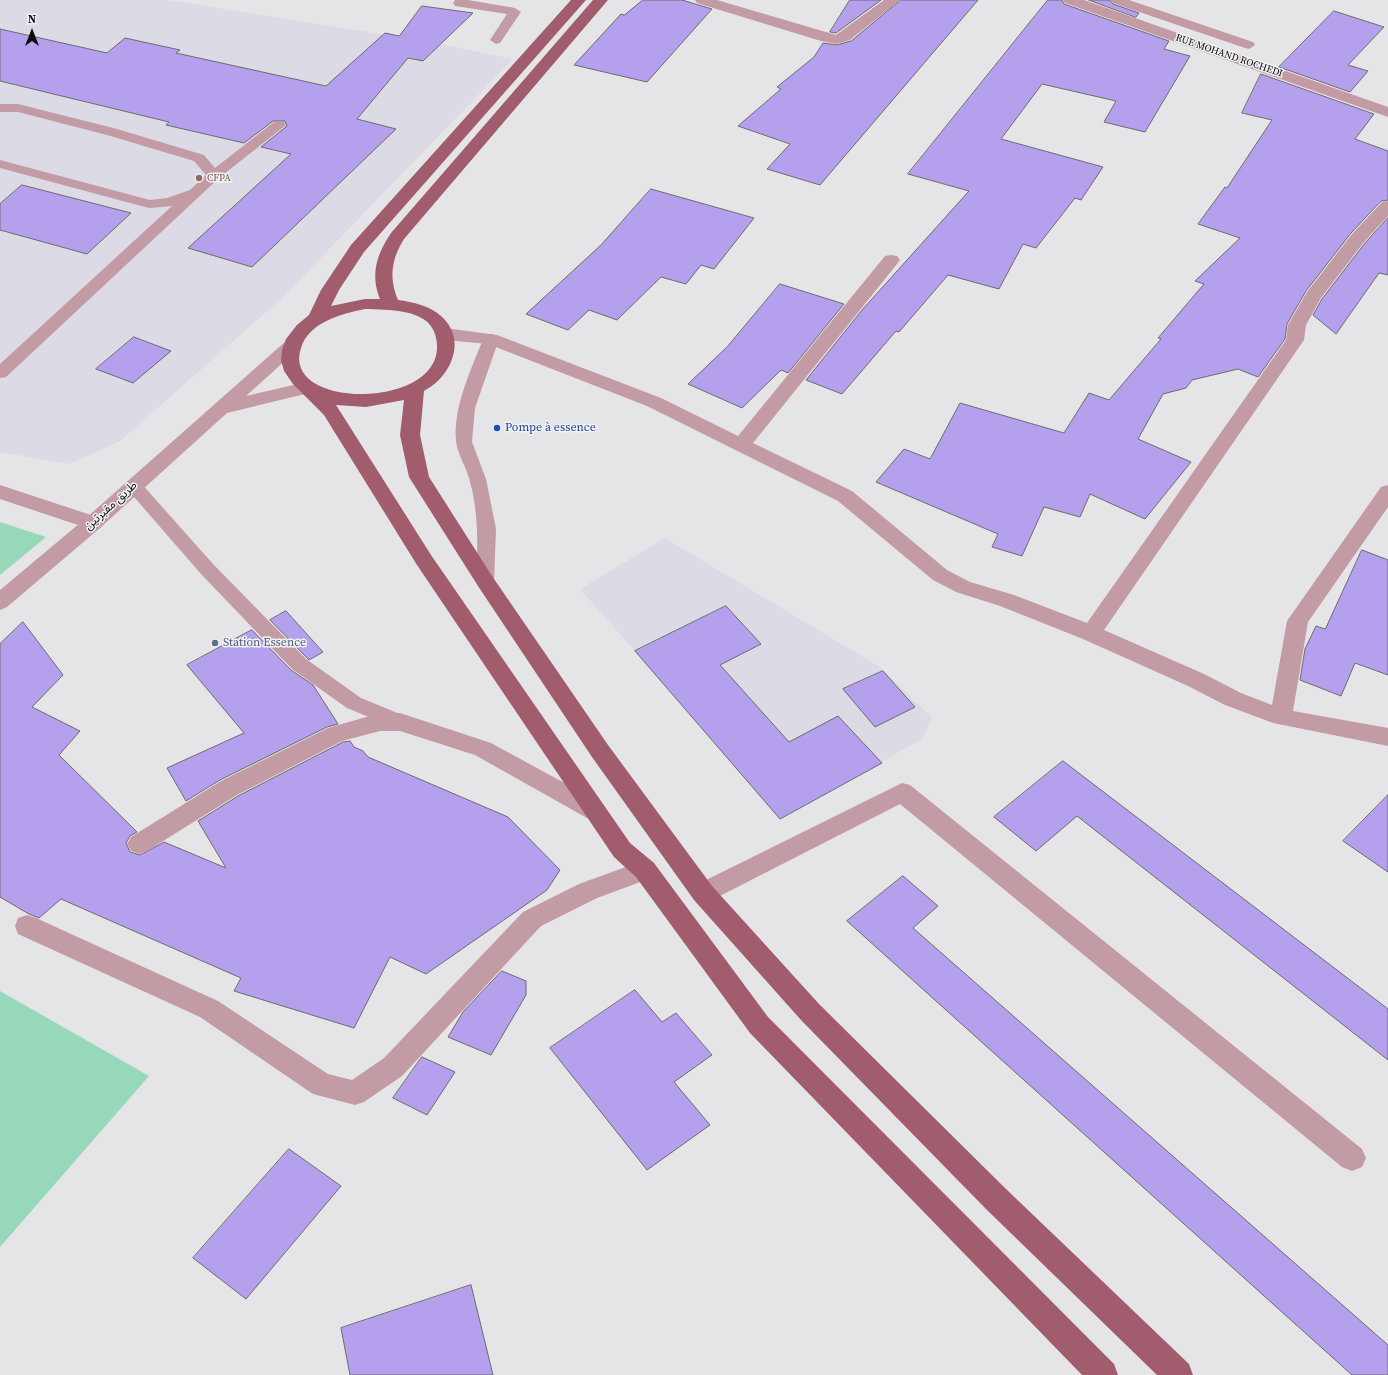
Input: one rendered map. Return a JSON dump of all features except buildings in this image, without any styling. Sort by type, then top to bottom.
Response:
[{"type":"main road","points":[[316,320],[330,290],[357,249],[580,0]]},
{"type":"main road","points":[[392,304],[383,282],[382,271],[384,260],[397,237],[601,0]]},
{"type":"main road","points":[[308,389],[334,399],[362,402],[390,398],[415,388],[432,377],[443,363],[447,348],[445,334],[437,323],[426,314],[410,307],[392,304],[365,304],[339,309],[316,320],[302,331],[292,345],[289,360],[294,375],[308,389],[331,410],[424,560],[622,850],[645,870],[759,1025],[1103,1375]]},
{"type":"main road","points":[[415,388],[410,435],[419,477],[485,581],[600,751],[703,893],[810,1012],[996,1199],[1178,1375]]},
{"type":"street","points":[[702,0],[817,36],[837,40],[845,37],[893,0]]},
{"type":"street","name":"RUE MOHAND ROCHEDI","points":[[1070,0],[1388,112]]},
{"type":"street","points":[[1091,633],[1295,340],[1297,325],[1314,296],[1358,238],[1388,206]]},
{"type":"street","points":[[741,445],[891,260]]},
{"type":"street","points":[[445,334],[491,339],[654,402],[844,496],[940,576],[963,587],[1007,600],[1091,633],[1196,680],[1233,699],[1281,717],[1388,737]]},
{"type":"street","name":"طريق مقبرتين","points":[[0,602],[93,523],[292,345]]},
{"type":"street","points":[[220,409],[308,389]]},
{"type":"street","points":[[0,492],[93,523]]},
{"type":"street","points":[[1281,717],[1298,621],[1388,492]]},
{"type":"street","points":[[139,844],[229,788],[336,734],[380,722],[400,722],[483,749],[595,811]]},
{"type":"street","points":[[703,893],[902,792],[1352,1158]]},
{"type":"street","points":[[27,926],[209,1009],[322,1085],[356,1093],[393,1067],[532,919],[588,891],[645,870]]},
{"type":"lane","points":[[462,0],[459,3],[515,12],[496,40]]},
{"type":"lane","points":[[1117,0],[1249,45]]},
{"type":"lane","points":[[0,108],[25,110],[112,132],[199,158],[214,175]]},
{"type":"lane","points":[[0,373],[214,175],[278,125]]},
{"type":"lane","points":[[0,164],[150,204],[170,202],[198,191]]},
{"type":"lane","points":[[485,581],[487,530],[478,479],[464,442],[467,408],[491,339]]},
{"type":"lane","points":[[134,486],[207,569],[299,664],[354,703],[400,722]]},
{"type":"shaded area","name":"CFPA","points":[[0,0],[168,0],[430,42],[513,59],[282,298],[120,441],[69,464],[0,452]]},
{"type":"shaded area","points":[[665,538],[880,667],[932,718],[922,739],[780,819],[580,589]]},
{"type":"green space","points":[[0,522],[46,537],[0,575]]},
{"type":"green space","points":[[0,991],[149,1076],[0,1247]]},
{"type":"place","name":"CFPA","points":[[199,178]]},
{"type":"place","name":"Pompe à essence","points":[[497,428]]},
{"type":"place","name":"Station Essence","points":[[215,643]]}]
